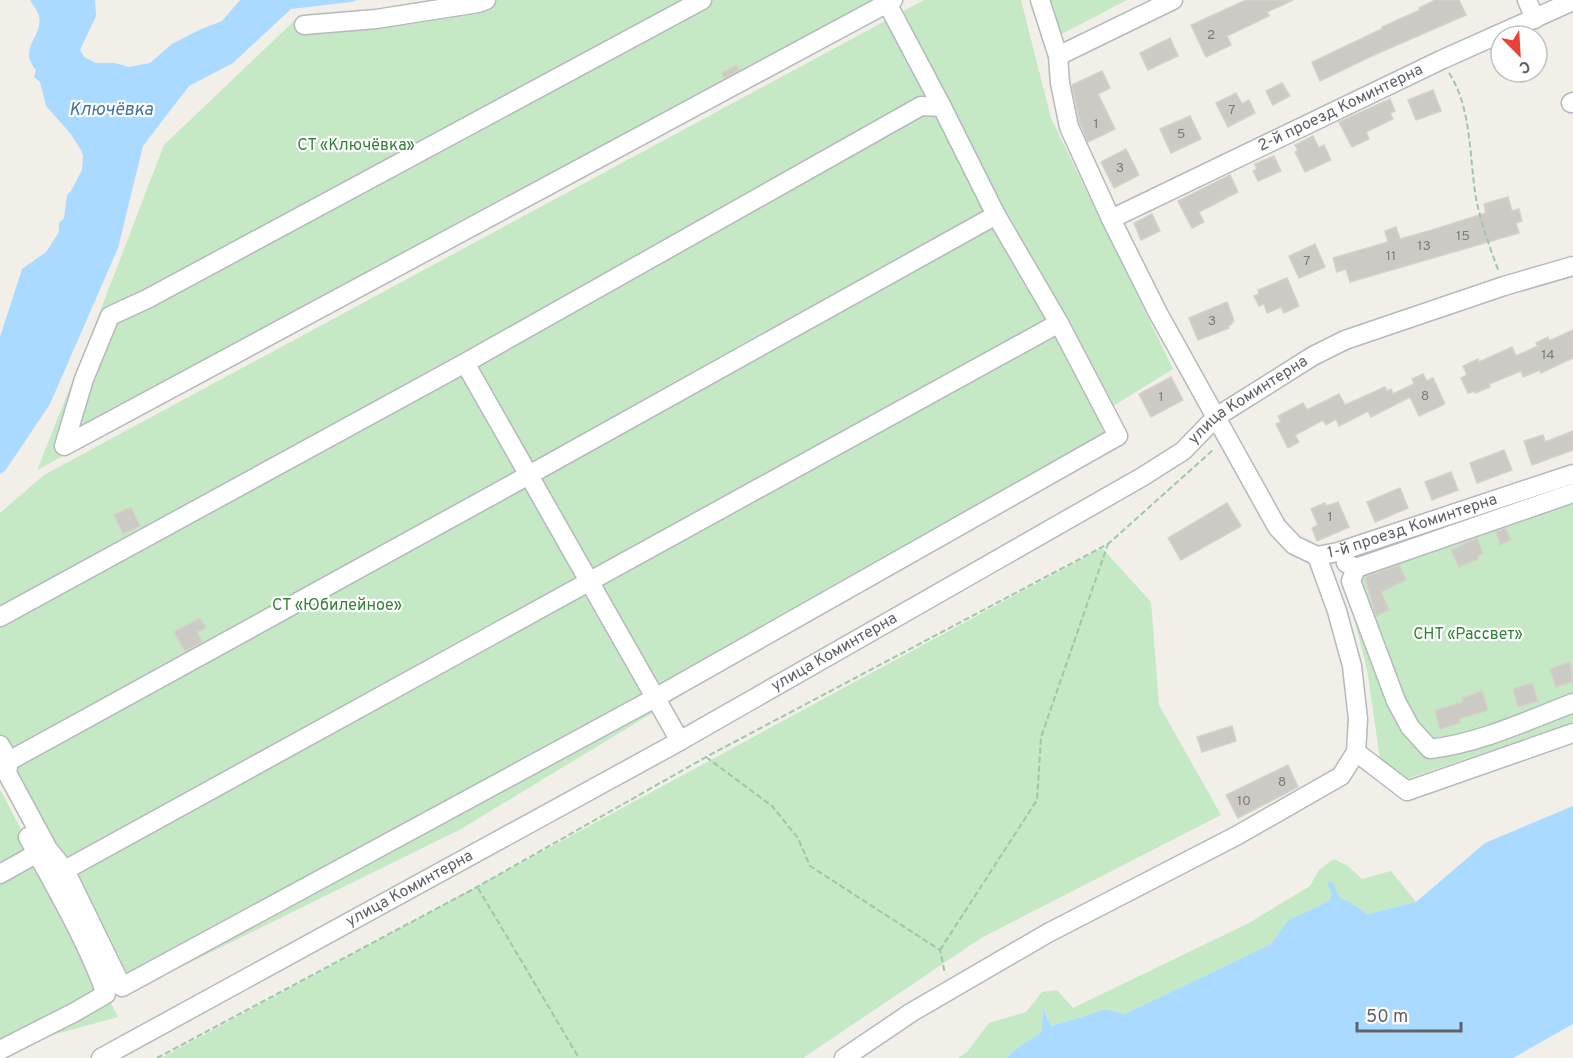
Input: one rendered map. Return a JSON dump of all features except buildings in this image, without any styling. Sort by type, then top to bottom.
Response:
[{"type":"street","points":[[304,25],[376,19],[486,0]]},
{"type":"street","points":[[702,0],[147,299],[110,315],[84,380],[64,446],[890,2],[996,214],[1059,323],[1118,436],[656,698],[122,987],[65,870],[48,849],[7,773],[4,753],[529,476],[996,214]]},
{"type":"street","name":"1-й проезд Коминтерна","points":[[1040,0],[1058,56],[1060,83],[1069,127],[1111,219],[1158,313],[1277,527],[1294,545],[1323,555],[1573,474]]},
{"type":"street","points":[[1058,56],[1173,0]]},
{"type":"street","points":[[1527,0],[1535,19],[1573,10]]},
{"type":"street","name":"2-й проезд Коминтерна","points":[[1111,219],[1441,60],[1573,1]]},
{"type":"street","points":[[0,617],[465,363],[921,106],[942,107]]},
{"type":"street","name":"улица Коминтерна","points":[[101,1058],[680,741],[1142,477],[1183,451],[1216,417],[1313,356],[1345,340],[1504,286],[1573,266]]},
{"type":"street","points":[[1529,279],[1573,278]]},
{"type":"street","points":[[65,870],[1059,323]]},
{"type":"street","points":[[465,363],[680,741]]},
{"type":"street","points":[[1323,555],[1356,568],[1573,493]]},
{"type":"street","points":[[844,1058],[912,1012],[1048,933],[1236,836],[1341,776],[1356,752],[1358,719],[1352,666],[1323,555]]},
{"type":"street","points":[[1356,568],[1352,581],[1396,700],[1410,727],[1430,749],[1454,746],[1573,703]]},
{"type":"street","points":[[1356,752],[1407,791],[1573,733]]},
{"type":"street","points":[[0,785],[75,924],[106,994],[0,1050]]},
{"type":"street","points":[[0,874],[34,855]]},
{"type":"path","points":[[1441,60],[1454,80],[1461,98],[1476,198],[1485,233],[1504,286]]},
{"type":"path","points":[[157,1058],[477,887],[706,757],[1108,544],[1228,437]]},
{"type":"path","points":[[940,950],[1037,800],[1041,737],[1108,544]]},
{"type":"path","points":[[706,757],[772,806],[798,838],[810,866],[940,950],[949,991]]},
{"type":"path","points":[[477,887],[579,1058]]},
{"type":"green space","name":"СТ «Ключёвка»","points":[[439,0],[902,0],[37,470],[164,145],[294,21]]},
{"type":"green space","name":"СТ «Юбилейное»","points":[[924,0],[1021,0],[1051,118],[1173,369],[1102,413],[1106,438],[461,829],[120,997],[0,769],[0,513],[44,475]]},
{"type":"green space","points":[[1046,0],[1127,0],[1058,36]]},
{"type":"green space","name":"СНТ «Рассвет»","points":[[1573,486],[1573,722],[1384,787],[1367,669],[1341,568]]},
{"type":"green space","points":[[1102,548],[1151,602],[1159,705],[1221,815],[981,938],[803,1058],[161,1058]]},
{"type":"green space","points":[[0,789],[118,1017],[27,1042],[0,1056]]},
{"type":"green space","points":[[1334,859],[1348,866],[1362,879],[1391,871],[1416,902],[1368,914],[1348,901],[1340,900],[1332,882],[1332,894],[1329,901],[1287,921],[1271,944],[1125,1014],[1106,1009],[1052,1026],[1046,1016],[1044,1005],[1043,1032],[1014,1050],[1007,1058],[958,1058],[967,1052],[989,1023],[1026,1012],[1042,992],[1057,990],[1073,1008],[1249,923],[1310,886],[1319,870]]},
{"type":"water","name":"Ключёвка","points":[[30,0],[95,0],[96,16],[80,50],[84,57],[96,63],[115,63],[129,67],[150,63],[172,44],[222,21],[240,0],[357,0],[291,9],[233,63],[189,86],[143,146],[118,248],[50,404],[5,471],[0,474],[0,337],[22,269],[46,252],[59,232],[59,223],[64,218],[67,195],[82,170],[83,156],[70,133],[46,106],[40,82],[34,77],[36,70],[29,55],[38,31],[39,17]]},
{"type":"water","points":[[1573,806],[1573,1024],[1513,1058],[1007,1058],[1014,1050],[1042,1032],[1043,1003],[1046,1016],[1052,1026],[1106,1009],[1125,1014],[1271,944],[1287,921],[1329,901],[1332,894],[1327,883],[1332,881],[1340,899],[1348,901],[1368,914],[1416,902],[1485,843]]}]
